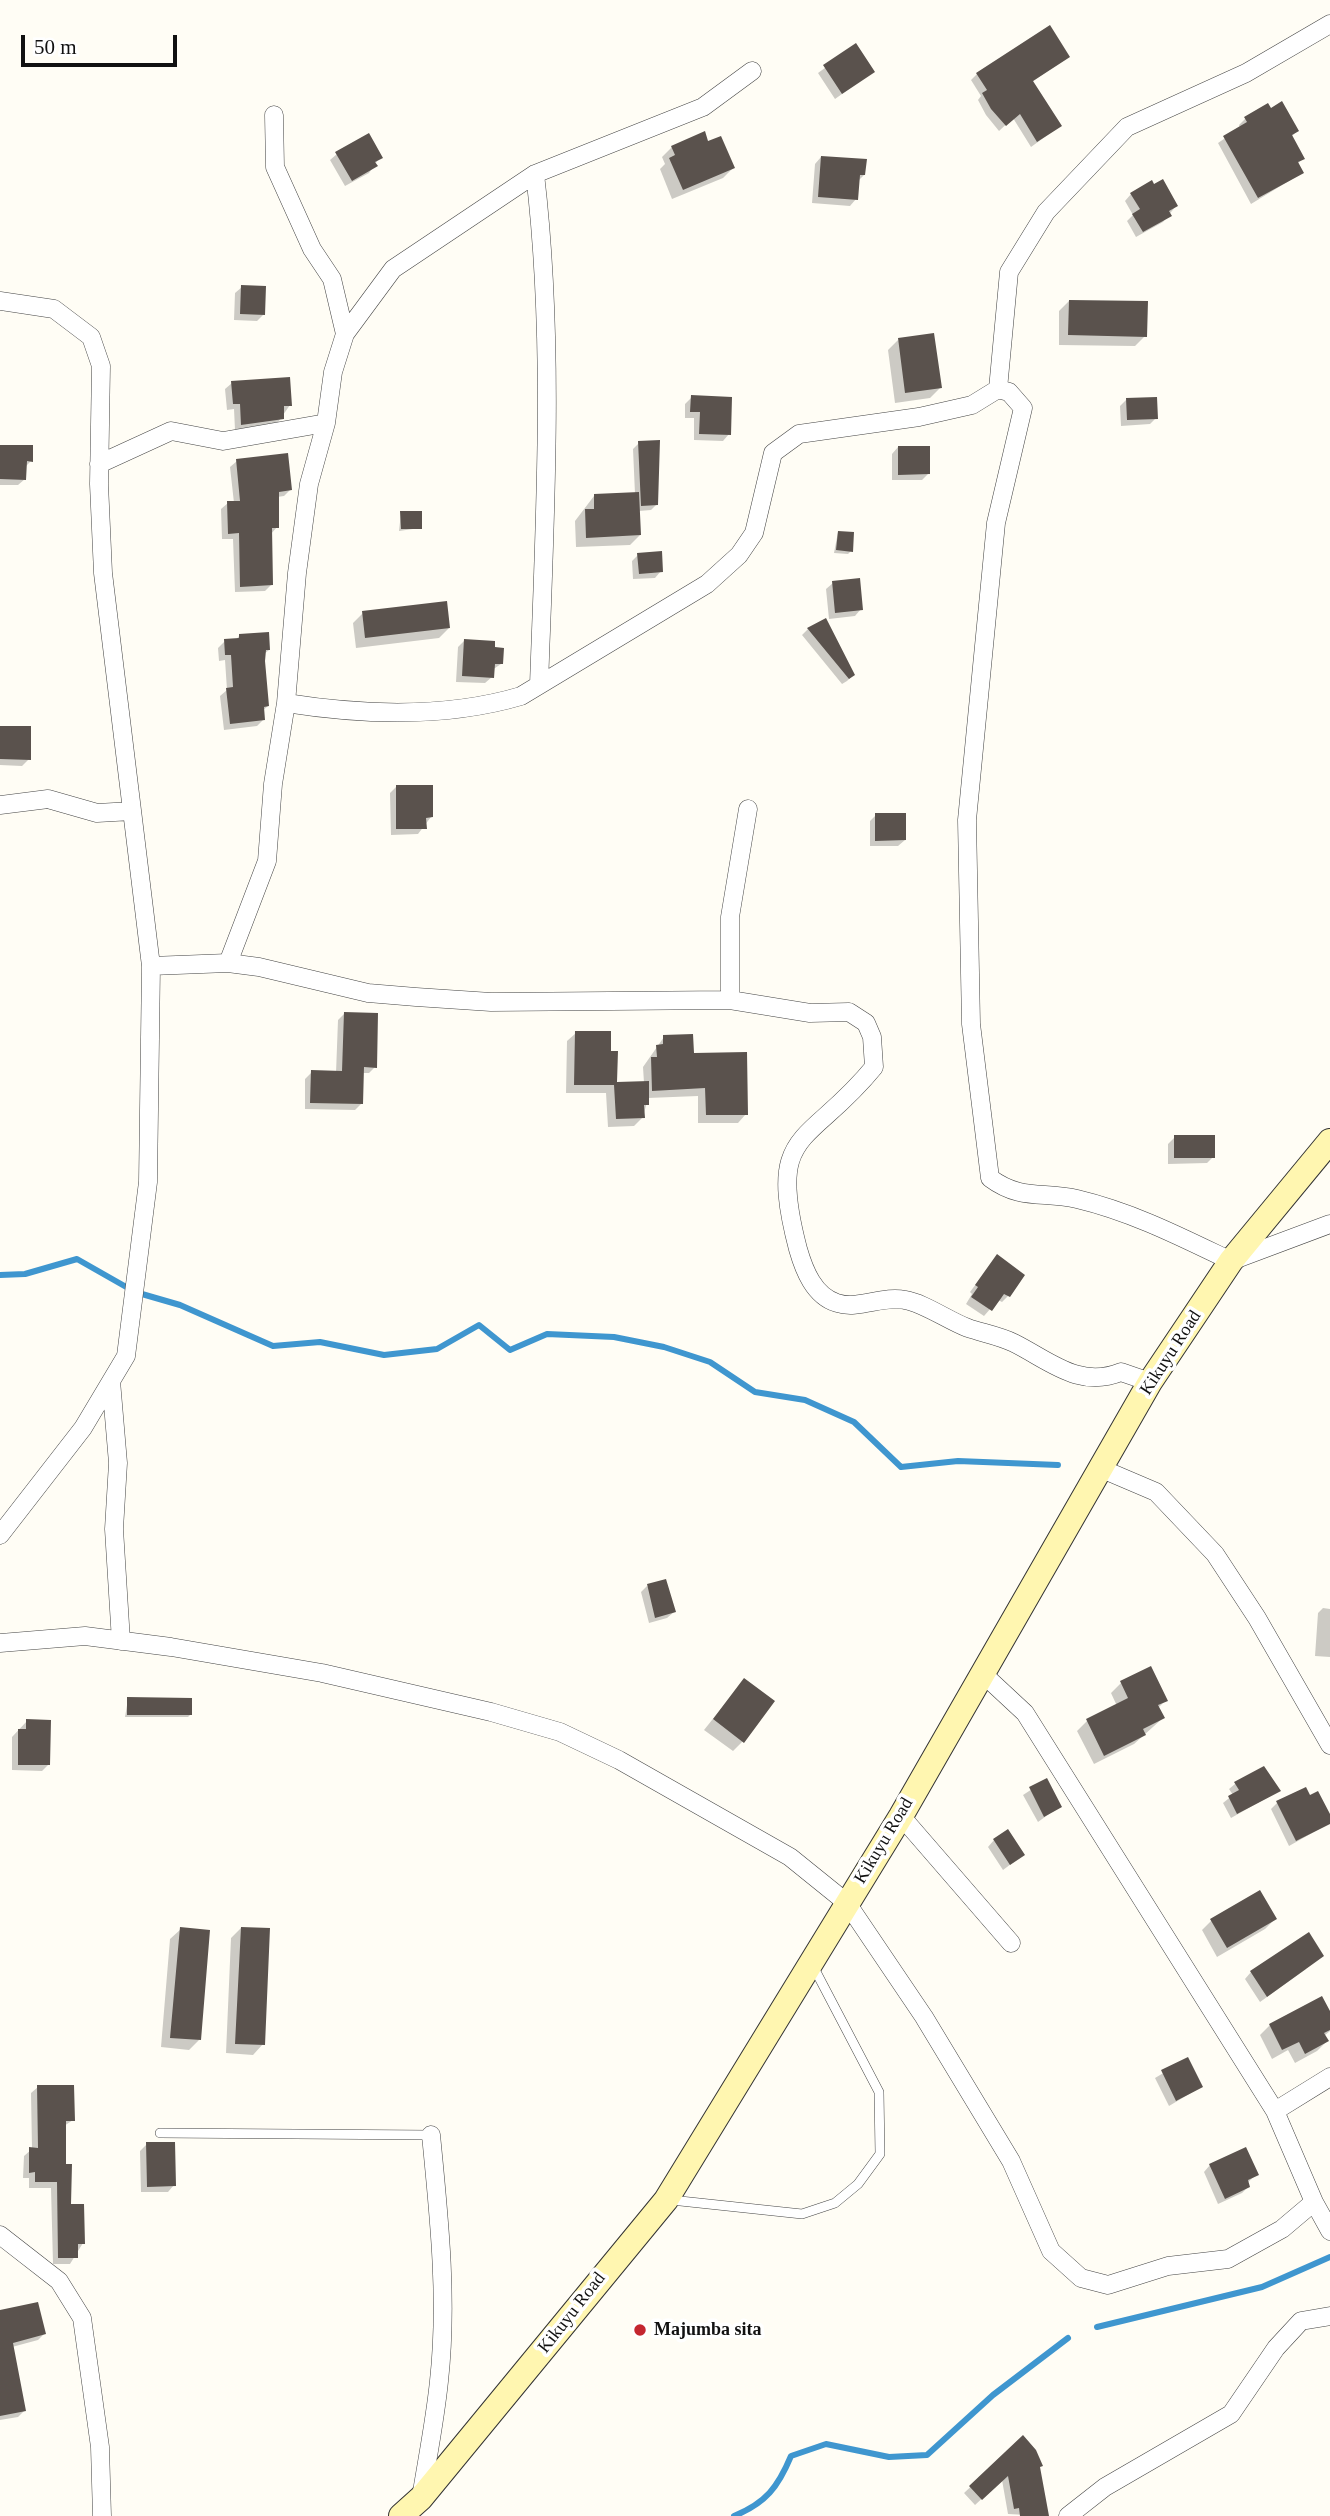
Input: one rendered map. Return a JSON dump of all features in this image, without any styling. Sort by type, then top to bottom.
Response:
[{"type":"main road","name":"Kikuyu Road","points":[[401,2516],[421,2498],[666,2200],[901,1816],[1150,1382],[1231,1261],[1330,1141]]},
{"type":"street","points":[[998,389],[1009,272],[1046,212],[1127,127],[1245,73],[1330,23]]},
{"type":"street","points":[[228,963],[267,861],[273,785],[286,703],[297,573],[309,484],[327,423],[333,372],[345,334],[393,269],[536,174],[703,107],[752,71]]},
{"type":"street","points":[[274,115],[275,167],[312,249],[332,279],[345,334]]},
{"type":"street","points":[[536,174],[543,237],[549,417],[539,685]]},
{"type":"street","points":[[0,301],[54,309],[91,337],[101,366],[99,464],[103,573],[151,966],[148,1182],[126,1356],[83,1428],[0,1535]]},
{"type":"street","points":[[286,703],[330,710],[435,711],[491,705],[521,696],[707,584],[739,555],[754,533],[773,453],[799,434],[919,416],[972,405],[998,389],[1009,392],[1023,408],[996,523],[985,614],[967,820],[971,1024],[990,1178],[1006,1190],[1034,1196],[1075,1198],[1144,1219],[1231,1261],[1330,1224]]},
{"type":"street","points":[[99,464],[171,431],[222,441],[327,423]]},
{"type":"street","points":[[0,804],[48,799],[97,813],[132,811]]},
{"type":"street","points":[[730,1000],[730,917],[748,809]]},
{"type":"street","points":[[151,966],[228,963],[260,967],[368,993],[491,1002],[730,1000],[810,1013],[849,1012],[866,1023],[872,1037],[874,1067],[848,1099],[807,1131],[791,1154],[787,1172],[785,1189],[791,1222],[802,1264],[816,1289],[837,1303],[862,1304],[886,1298],[907,1300],[955,1323],[1012,1342],[1067,1373],[1097,1379],[1121,1372],[1150,1382]]},
{"type":"street","points":[[111,1381],[118,1464],[114,1530],[121,1641]]},
{"type":"street","points":[[1102,1469],[1156,1492],[1215,1554],[1257,1618],[1330,1745]]},
{"type":"street","points":[[0,1643],[85,1636],[121,1641],[321,1674],[491,1712],[560,1732],[620,1760],[790,1857],[847,1903],[924,2017],[1011,2161],[1051,2251],[1081,2278],[1108,2285],[1168,2266],[1228,2259],[1282,2229],[1314,2202]]},
{"type":"street","points":[[982,1673],[1026,1713],[1275,2111],[1314,2202],[1330,2231]]},
{"type":"street","points":[[901,1816],[1011,1943]]},
{"type":"street","points":[[1275,2111],[1330,2077]]},
{"type":"street","points":[[421,2498],[439,2380],[442,2314],[441,2238],[431,2135]]},
{"type":"street","points":[[0,2235],[59,2281],[82,2318],[100,2447],[102,2516]]},
{"type":"street","points":[[1068,2516],[1105,2487],[1231,2413],[1276,2348],[1301,2321],[1330,2316]]},
{"type":"lane","points":[[666,2200],[802,2214],[835,2203],[858,2184],[880,2154],[879,2092],[812,1964]]},
{"type":"lane","points":[[160,2133],[431,2135]]},
{"type":"building","points":[[1050,25],[1070,57],[1033,81],[1062,126],[1037,142],[1020,114],[1006,126],[991,109],[982,93],[987,90],[976,73]]},
{"type":"building","points":[[856,43],[875,72],[842,94],[823,65]]},
{"type":"building","points":[[1282,101],[1299,131],[1292,135],[1305,159],[1298,162],[1304,173],[1258,198],[1223,136],[1247,122],[1244,117],[1268,103],[1271,108]]},
{"type":"building","points":[[705,131],[708,141],[721,136],[735,168],[683,190],[669,158],[675,155],[671,146]]},
{"type":"building","points":[[369,133],[383,158],[375,162],[378,166],[352,181],[335,152]]},
{"type":"building","points":[[821,156],[867,159],[865,175],[860,175],[858,200],[818,197]]},
{"type":"building","points":[[1163,179],[1178,206],[1169,211],[1172,216],[1143,232],[1132,214],[1140,209],[1130,193],[1152,180],[1154,184]]},
{"type":"building","points":[[241,285],[266,286],[265,315],[240,314]]},
{"type":"building","points":[[1069,300],[1148,301],[1147,337],[1068,335]]},
{"type":"building","points":[[934,333],[942,388],[905,393],[898,338]]},
{"type":"building","points":[[290,377],[292,406],[284,406],[284,419],[241,425],[240,404],[233,404],[231,381]]},
{"type":"building","points":[[691,395],[732,397],[731,435],[699,434],[700,412],[690,412]]},
{"type":"building","points":[[1157,397],[1158,419],[1127,420],[1126,398]]},
{"type":"building","points":[[660,440],[658,505],[641,506],[638,441]]},
{"type":"building","points":[[0,445],[33,445],[33,462],[27,461],[26,480],[0,479]]},
{"type":"building","points":[[898,446],[930,446],[930,474],[898,475]]},
{"type":"building","points":[[288,453],[292,490],[279,492],[279,528],[272,528],[273,585],[240,587],[239,533],[228,534],[227,501],[240,501],[236,459]]},
{"type":"building","points":[[639,492],[641,535],[586,538],[585,509],[594,509],[594,494]]},
{"type":"building","points":[[400,511],[422,511],[422,529],[401,529]]},
{"type":"building","points":[[838,531],[854,532],[853,552],[836,550]]},
{"type":"building","points":[[662,551],[663,572],[639,574],[637,553]]},
{"type":"building","points":[[860,578],[863,610],[835,613],[832,581]]},
{"type":"building","points":[[447,601],[450,628],[365,638],[362,611]]},
{"type":"building","points":[[826,618],[855,675],[849,679],[807,628]]},
{"type":"building","points":[[269,632],[270,650],[266,650],[265,661],[269,706],[264,707],[265,720],[230,724],[226,688],[233,687],[231,655],[225,655],[224,639],[239,638],[239,634]]},
{"type":"building","points":[[464,639],[495,641],[495,647],[504,648],[503,664],[495,664],[494,678],[462,676]]},
{"type":"building","points":[[0,726],[31,726],[31,760],[0,759]]},
{"type":"building","points":[[396,785],[433,785],[433,817],[426,818],[427,829],[396,829]]},
{"type":"building","points":[[875,813],[906,813],[906,840],[875,841]]},
{"type":"building","points":[[344,1012],[378,1013],[377,1068],[364,1067],[363,1104],[310,1103],[311,1070],[342,1071]]},
{"type":"building","points":[[575,1031],[611,1031],[611,1051],[618,1051],[617,1082],[649,1081],[649,1105],[644,1105],[645,1118],[616,1119],[614,1085],[574,1085]]},
{"type":"building","points":[[693,1034],[694,1053],[747,1052],[748,1115],[706,1115],[705,1088],[652,1091],[651,1057],[657,1057],[656,1045],[663,1044],[663,1035]]},
{"type":"building","points":[[1174,1135],[1215,1135],[1215,1158],[1174,1158]]},
{"type":"building","points":[[997,1254],[1025,1275],[1010,1297],[1004,1294],[992,1311],[971,1297],[978,1287],[975,1285]]},
{"type":"building","points":[[666,1579],[676,1612],[655,1618],[647,1584]]},
{"type":"building","points":[[1151,1666],[1168,1701],[1158,1705],[1165,1718],[1143,1729],[1146,1735],[1104,1756],[1086,1719],[1128,1698],[1120,1681]]},
{"type":"building","points":[[744,1678],[775,1701],[744,1743],[713,1719]]},
{"type":"building","points":[[127,1697],[192,1698],[192,1715],[127,1715]]},
{"type":"building","points":[[26,1719],[51,1720],[50,1765],[18,1765],[18,1729],[26,1729]]},
{"type":"building","points":[[1264,1766],[1281,1791],[1237,1814],[1228,1796],[1239,1790],[1234,1782]]},
{"type":"building","points":[[1047,1778],[1062,1807],[1044,1817],[1029,1787]]},
{"type":"building","points":[[1306,1787],[1310,1795],[1318,1791],[1330,1814],[1330,1824],[1296,1841],[1276,1801]]},
{"type":"building","points":[[1008,1829],[1025,1855],[1010,1865],[993,1839]]},
{"type":"building","points":[[1260,1890],[1277,1919],[1227,1948],[1210,1919]]},
{"type":"building","points":[[180,1927],[210,1930],[201,2040],[170,2038]]},
{"type":"building","points":[[241,1927],[270,1928],[265,2045],[235,2044]]},
{"type":"building","points":[[1309,1932],[1324,1956],[1267,1997],[1250,1971]]},
{"type":"building","points":[[1322,1996],[1330,2011],[1330,2030],[1324,2033],[1329,2041],[1305,2054],[1299,2042],[1282,2050],[1269,2024]]},
{"type":"building","points":[[1188,2057],[1203,2087],[1176,2101],[1161,2070]]},
{"type":"building","points":[[37,2085],[74,2085],[75,2121],[66,2121],[66,2164],[72,2164],[71,2204],[84,2204],[85,2244],[78,2244],[78,2258],[58,2258],[57,2182],[35,2182],[35,2172],[29,2173],[29,2147],[38,2148]]},
{"type":"building","points":[[146,2142],[175,2142],[176,2186],[147,2187]]},
{"type":"building","points":[[1246,2147],[1259,2175],[1248,2180],[1250,2187],[1225,2199],[1209,2164]]},
{"type":"building","points":[[38,2302],[46,2334],[13,2343],[26,2411],[0,2416],[0,2310]]},
{"type":"building","points":[[1023,2435],[1036,2450],[1043,2466],[1040,2467],[1049,2516],[1020,2516],[1019,2508],[1014,2509],[1008,2476],[982,2500],[969,2486]]},
{"type":"waterway","points":[[0,1275],[25,1274],[77,1259],[135,1292],[180,1305],[273,1346],[320,1342],[384,1355],[437,1349],[479,1325],[510,1350],[547,1334],[614,1337],[664,1347],[710,1362],[755,1392],[805,1400],[854,1422],[901,1467],[958,1461],[1058,1465]]},
{"type":"waterway","points":[[1097,2327],[1262,2287],[1330,2257]]},
{"type":"waterway","points":[[734,2516],[770,2493],[791,2456],[826,2444],[889,2457],[927,2455],[993,2395],[1068,2338]]},
{"type":"place","name":"Majumba sita","points":[[640,2330]]}]
